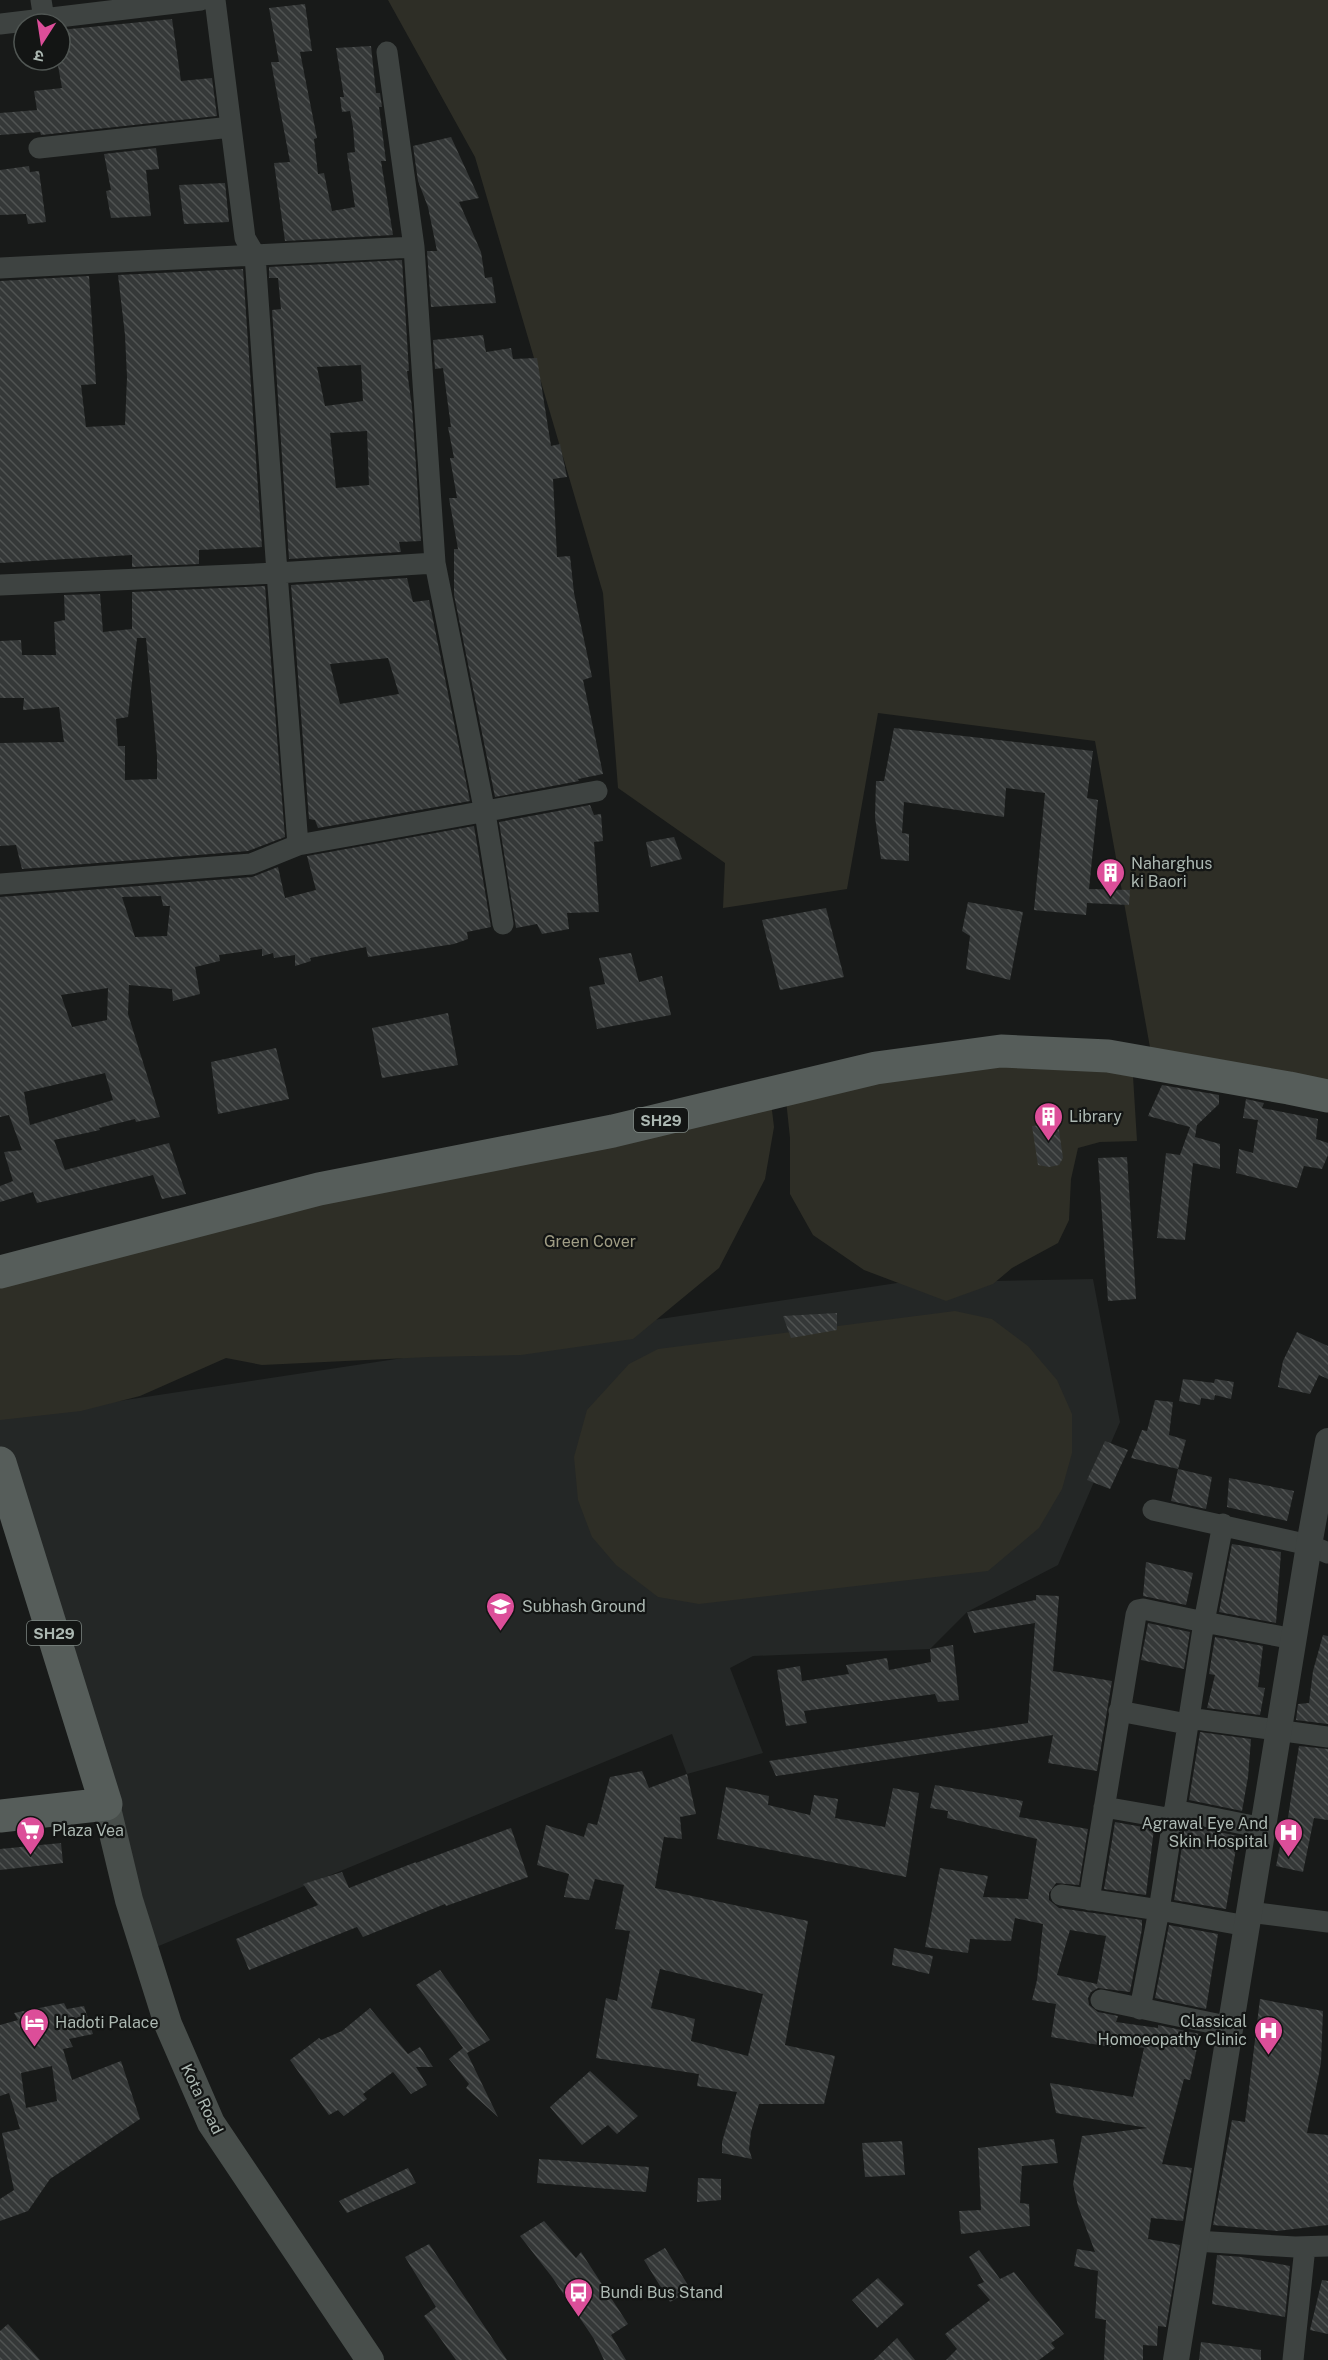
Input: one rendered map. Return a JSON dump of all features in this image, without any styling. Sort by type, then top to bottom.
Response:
[{"type":"main road","name":"SH29","points":[[0,1272],[320,1189],[613,1131],[876,1068],[1001,1051],[1108,1056],[1328,1096]]},
{"type":"main road","name":"SH29","points":[[0,1463],[106,1804]]},
{"type":"main road","points":[[0,1816],[106,1804]]},
{"type":"main road","name":"Kota Road","points":[[106,1804],[129,1900],[168,2024],[211,2123],[370,2360]]},
{"type":"street","points":[[0,24],[43,9],[201,0]]},
{"type":"street","points":[[215,0],[245,238],[255,255],[298,845]]},
{"type":"street","points":[[387,52],[414,247],[435,563],[485,813],[503,924]]},
{"type":"street","points":[[39,148],[231,127]]},
{"type":"street","points":[[0,268],[414,247]]},
{"type":"street","points":[[0,585],[277,573],[435,563]]},
{"type":"street","points":[[0,884],[251,864],[298,845],[597,791]]},
{"type":"street","points":[[1176,2360],[1294,1639],[1318,1549],[1328,1441]]},
{"type":"street","points":[[1153,1510],[1223,1524],[1318,1549]]},
{"type":"street","points":[[1140,2008],[1159,1911],[1204,1622],[1223,1524]]},
{"type":"street","points":[[1089,1900],[1119,1711],[1138,1610],[1143,1609],[1294,1639]]},
{"type":"street","points":[[1119,1711],[1328,1737]]},
{"type":"street","points":[[1104,1807],[1263,1828]]},
{"type":"street","points":[[1061,1895],[1159,1911],[1248,1919],[1328,1922]]},
{"type":"street","points":[[1101,2000],[1231,2028]]},
{"type":"street","points":[[1195,2241],[1305,2247],[1328,2246]]},
{"type":"street","points":[[1293,2360],[1305,2247]]},
{"type":"shaded area","name":"Subhash Ground","points":[[1093,1279],[1120,1422],[1058,1565],[967,1612],[930,1649],[753,1656],[730,1668],[763,1753],[687,1774],[672,1734],[149,1950],[0,1463],[0,1419],[897,1283]]},
{"type":"green space","points":[[388,0],[1328,0],[1328,1097],[1153,1064],[1095,741],[878,713],[847,889],[723,908],[725,863],[618,788],[603,593],[475,157]]},
{"type":"green space","points":[[1132,1060],[1137,1141],[1100,1142],[1078,1148],[1071,1179],[1069,1220],[1058,1243],[1012,1268],[993,1284],[946,1301],[864,1270],[813,1235],[790,1194],[790,1138],[785,1090],[876,1068]]},
{"type":"green space","name":"Green Cover","points":[[770,1094],[774,1127],[765,1179],[719,1268],[633,1339],[521,1355],[262,1365],[226,1358],[140,1396],[81,1411],[0,1420],[0,1273]]},
{"type":"green space","points":[[955,1311],[992,1319],[1028,1346],[1057,1380],[1072,1414],[1072,1453],[1062,1489],[1039,1528],[988,1571],[699,1604],[658,1597],[616,1565],[592,1537],[578,1500],[574,1457],[587,1410],[629,1364],[658,1349]]},
{"type":"building","points":[[305,4],[312,51],[300,52],[317,138],[314,139],[318,174],[324,173],[332,211],[355,207],[347,153],[355,152],[353,127],[350,111],[342,112],[340,97],[344,97],[336,48],[371,46],[376,93],[380,93],[382,107],[379,107],[386,161],[381,161],[393,235],[285,241],[274,163],[290,162],[271,62],[279,62],[269,8]]},
{"type":"building","points":[[172,19],[181,81],[212,78],[217,116],[41,135],[40,132],[0,135],[0,113],[37,110],[34,91],[62,88],[59,72],[72,72],[72,29]]},
{"type":"building","points":[[451,137],[479,198],[459,202],[481,252],[485,278],[492,277],[496,303],[431,307],[427,251],[437,251],[428,207],[418,181],[413,146]]},
{"type":"building","points":[[156,148],[159,169],[146,170],[151,216],[111,218],[106,191],[111,190],[104,154]]},
{"type":"building","points":[[29,166],[30,172],[39,171],[46,222],[28,224],[26,214],[0,215],[0,170]]},
{"type":"building","points":[[225,183],[229,222],[184,224],[179,185]]},
{"type":"building","points":[[402,260],[409,371],[407,371],[412,407],[421,541],[399,542],[401,552],[289,559],[272,310],[281,309],[278,278],[269,278],[269,267]],"holes":[[[361,365],[363,401],[325,406],[317,367]],[[367,431],[369,485],[336,488],[330,433]]]},
{"type":"building","points":[[243,269],[262,547],[199,550],[199,564],[132,567],[132,555],[0,563],[0,281],[89,276],[96,384],[81,385],[86,427],[125,425],[127,377],[118,275]]},
{"type":"building","points":[[483,335],[486,352],[511,348],[513,359],[537,358],[551,446],[560,444],[567,477],[553,479],[557,557],[570,556],[574,593],[592,677],[583,680],[603,774],[578,779],[579,781],[495,797],[454,595],[454,549],[458,549],[449,498],[457,498],[450,458],[454,458],[448,427],[451,427],[443,368],[435,369],[433,340]]},
{"type":"building","points":[[407,578],[413,602],[429,600],[470,801],[318,828],[315,820],[309,819],[291,585]],"holes":[[[388,658],[399,694],[340,704],[330,664]]]},
{"type":"building","points":[[265,586],[285,837],[248,851],[22,869],[16,845],[0,846],[0,743],[64,742],[59,707],[23,710],[24,698],[0,698],[0,641],[21,640],[22,655],[56,655],[54,622],[65,620],[64,595],[100,594],[103,632],[132,629],[132,592]],"holes":[[[137,638],[146,638],[157,779],[125,780],[125,746],[118,746],[116,719],[128,717]]]},
{"type":"building","points":[[894,728],[1093,751],[1087,798],[1098,800],[1089,889],[1130,890],[1129,905],[1087,903],[1086,915],[1034,910],[1045,793],[1006,788],[1004,817],[904,802],[902,833],[909,834],[909,861],[881,859],[875,817],[876,781],[884,781]]},
{"type":"building","points":[[590,805],[594,815],[601,814],[603,841],[594,842],[599,912],[567,913],[569,929],[542,934],[537,924],[516,928],[499,822]]},
{"type":"building","points":[[474,826],[491,927],[467,932],[468,939],[454,944],[368,957],[366,947],[310,958],[311,961],[295,966],[295,955],[274,958],[273,953],[262,956],[262,949],[219,955],[220,961],[195,967],[200,994],[173,1001],[172,989],[129,985],[128,1014],[160,1117],[136,1122],[135,1119],[99,1128],[100,1130],[54,1140],[65,1170],[169,1143],[186,1194],[162,1199],[153,1175],[37,1203],[33,1192],[0,1202],[0,1186],[13,1181],[4,1152],[22,1150],[9,1115],[0,1117],[0,897],[252,877],[278,867],[285,898],[316,890],[307,856]],"holes":[[[161,896],[163,906],[170,906],[167,936],[135,937],[122,897]],[[108,988],[107,1020],[72,1027],[61,995]],[[105,1073],[113,1100],[30,1125],[24,1092]]]},
{"type":"building","points":[[674,837],[682,859],[651,867],[646,842]]},
{"type":"building","points":[[968,902],[1023,912],[1010,980],[966,969],[970,936],[962,931]]},
{"type":"building","points":[[826,908],[844,977],[780,990],[762,920]]},
{"type":"building","points":[[631,953],[639,982],[662,976],[671,1015],[597,1029],[589,987],[605,984],[599,958]]},
{"type":"building","points":[[448,1013],[458,1065],[382,1078],[372,1028]]},
{"type":"building","points":[[276,1048],[289,1099],[218,1114],[211,1062]]},
{"type":"building","points":[[1162,1085],[1219,1095],[1219,1104],[1197,1125],[1195,1137],[1220,1144],[1220,1169],[1193,1163],[1185,1240],[1157,1238],[1166,1153],[1180,1155],[1190,1127],[1148,1116]]},
{"type":"building","points":[[1246,1099],[1264,1103],[1262,1108],[1318,1119],[1316,1139],[1328,1143],[1328,1155],[1322,1169],[1304,1166],[1297,1188],[1236,1173],[1239,1149],[1253,1153],[1258,1120],[1243,1118]]},
{"type":"building","name":"Library","points":[[1058,1124],[1063,1158],[1059,1165],[1049,1167],[1038,1165],[1032,1126]]},
{"type":"building","points":[[1127,1157],[1136,1299],[1108,1301],[1098,1158]]},
{"type":"building","points":[[837,1313],[837,1330],[791,1338],[783,1316]]},
{"type":"building","points":[[1297,1332],[1328,1346],[1328,1379],[1319,1375],[1310,1394],[1278,1387],[1283,1361]]},
{"type":"building","points":[[1183,1379],[1214,1383],[1215,1379],[1234,1382],[1231,1399],[1215,1395],[1214,1400],[1201,1398],[1200,1405],[1179,1401]]},
{"type":"building","points":[[1155,1400],[1173,1402],[1169,1435],[1186,1440],[1178,1469],[1131,1458],[1142,1430],[1147,1431]]},
{"type":"building","points":[[1105,1441],[1128,1450],[1110,1489],[1087,1480]]},
{"type":"building","points":[[1178,1469],[1212,1477],[1206,1509],[1171,1501]]},
{"type":"building","points":[[1229,1478],[1294,1491],[1287,1521],[1227,1507]]},
{"type":"building","points":[[1232,1544],[1281,1552],[1276,1623],[1219,1612]]},
{"type":"building","points":[[1146,1562],[1193,1573],[1186,1605],[1143,1596]]},
{"type":"building","points":[[1036,1595],[1059,1596],[1053,1671],[1112,1681],[1097,1771],[1048,1763],[1053,1735],[776,1776],[769,1761],[1028,1723],[1035,1623],[974,1633],[967,1612],[1036,1600]]},
{"type":"building","points":[[1148,1623],[1190,1632],[1184,1669],[1141,1660]]},
{"type":"building","points":[[1323,1635],[1328,1636],[1328,1724],[1296,1720],[1298,1704],[1309,1703],[1313,1671]]},
{"type":"building","points":[[1215,1637],[1263,1646],[1258,1687],[1265,1688],[1260,1715],[1207,1708],[1215,1675],[1209,1674]]},
{"type":"building","points":[[953,1645],[959,1700],[938,1702],[935,1694],[804,1711],[807,1723],[786,1726],[777,1670],[800,1666],[802,1681],[849,1674],[846,1665],[887,1658],[889,1670],[931,1662],[930,1649]]},
{"type":"building","points":[[1200,1732],[1251,1739],[1242,1811],[1189,1800]]},
{"type":"building","points":[[1299,1746],[1328,1749],[1328,1820],[1314,1818],[1303,1872],[1276,1866],[1282,1837],[1285,1837]]},
{"type":"building","points":[[642,1771],[649,1788],[687,1774],[696,1814],[680,1817],[682,1839],[664,1837],[655,1888],[808,1921],[785,2045],[835,2056],[824,2104],[759,2104],[751,2132],[749,2149],[752,2159],[722,2153],[722,2142],[737,2092],[697,2086],[699,2074],[596,2058],[606,1998],[617,2001],[630,1931],[615,1929],[624,1885],[595,1879],[589,1900],[564,1897],[569,1874],[537,1865],[546,1825],[584,1837],[588,1823],[597,1825],[610,1777]],"holes":[[[660,1969],[763,1994],[748,2056],[691,2041],[695,2019],[651,2008]]]},
{"type":"building","points":[[935,1785],[1023,1801],[1019,1817],[1088,1829],[1079,1885],[1056,1883],[1049,1893],[1049,1900],[1059,1908],[1142,1920],[1130,1992],[1098,1988],[1091,1992],[1088,1998],[1089,2005],[1098,2012],[1118,2016],[1116,2022],[1158,2028],[1158,2025],[1200,2034],[1190,2080],[1184,2079],[1162,2164],[1192,2168],[1183,2221],[1151,2218],[1148,2239],[1180,2245],[1166,2327],[1158,2326],[1157,2346],[1143,2345],[1143,2360],[1104,2360],[1106,2320],[1095,2318],[1098,2271],[1074,2266],[1077,2249],[1095,2252],[1078,2206],[1073,2184],[1082,2136],[1148,2128],[1056,2113],[1050,2083],[1133,2097],[1144,2048],[1111,2043],[1111,2047],[1051,2037],[1056,2004],[1032,2000],[1037,1980],[1043,1924],[1015,1918],[1011,1941],[970,1939],[968,1953],[925,1947],[940,1868],[988,1876],[983,1897],[1028,1899],[1037,1839],[947,1818],[948,1811],[930,1808]],"holes":[[[1070,1930],[1106,1936],[1097,1984],[1057,1975]]]},
{"type":"building","points":[[726,1787],[769,1796],[768,1805],[810,1815],[814,1795],[838,1799],[835,1818],[885,1827],[893,1788],[919,1793],[906,1877],[717,1839]]},
{"type":"building","points":[[1115,1822],[1154,1829],[1146,1895],[1104,1889]]},
{"type":"building","points":[[1185,1825],[1238,1836],[1226,1909],[1174,1900]]},
{"type":"building","points":[[511,1828],[528,1877],[446,1906],[445,1904],[363,1937],[357,1927],[249,1970],[236,1939],[318,1905],[303,1884],[342,1872],[349,1888]]},
{"type":"building","name":"Plaza Vea","points":[[61,1843],[63,1863],[0,1870],[0,1849]]},
{"type":"building","points":[[1169,1925],[1218,1934],[1206,2009],[1155,1998]]},
{"type":"building","points":[[894,1948],[933,1956],[929,1974],[892,1965]]},
{"type":"building","points":[[440,1970],[490,2040],[467,2053],[498,2117],[466,2088],[469,2084],[449,2059],[463,2048],[416,1985]]},
{"type":"building","points":[[1260,1999],[1323,2011],[1321,2063],[1307,2133],[1328,2135],[1328,2225],[1277,2231],[1213,2225],[1232,2120],[1245,2122]]},
{"type":"building","points":[[64,2003],[67,2009],[84,2006],[93,2034],[69,2039],[73,2047],[63,2049],[72,2080],[121,2061],[140,2119],[50,2179],[28,2211],[0,2221],[0,2199],[14,2190],[2,2133],[20,2129],[9,2093],[0,2096],[0,2025],[18,2020],[14,2013]],"holes":[[[52,2066],[57,2101],[26,2108],[21,2073]]]},
{"type":"building","points":[[370,2008],[408,2054],[420,2047],[433,2067],[416,2067],[427,2085],[411,2094],[393,2072],[363,2094],[367,2099],[344,2116],[338,2110],[329,2115],[290,2060],[319,2038],[321,2040],[342,2031]]},
{"type":"building","points":[[590,2071],[638,2116],[617,2134],[608,2125],[582,2145],[550,2107]]},
{"type":"building","points":[[1054,2139],[1058,2163],[1022,2166],[1020,2203],[1029,2204],[1030,2226],[961,2234],[959,2211],[981,2210],[978,2148]]},
{"type":"building","points":[[902,2141],[905,2175],[865,2177],[862,2143]]},
{"type":"building","points":[[539,2159],[649,2167],[646,2192],[537,2183]]},
{"type":"building","points":[[408,2168],[416,2183],[347,2213],[339,2201]]},
{"type":"building","points":[[698,2178],[721,2179],[721,2200],[697,2202]]},
{"type":"building","points":[[544,2221],[576,2258],[581,2252],[628,2324],[611,2335],[626,2360],[604,2360],[594,2339],[552,2277],[520,2236]]},
{"type":"building","points":[[429,2244],[507,2360],[456,2360],[424,2316],[436,2307],[405,2257]]},
{"type":"building","points":[[665,2248],[691,2290],[670,2302],[644,2260]]},
{"type":"building","points":[[979,2250],[1000,2279],[1014,2272],[1064,2334],[1051,2343],[1055,2348],[1039,2360],[946,2360],[957,2349],[945,2334],[990,2300],[977,2285],[984,2282],[969,2257]]},
{"type":"building","points":[[1217,2255],[1290,2266],[1285,2317],[1212,2304]]},
{"type":"building","points":[[878,2278],[904,2304],[877,2328],[852,2300]]},
{"type":"building","points":[[1322,2280],[1328,2281],[1328,2334],[1310,2330]]},
{"type":"building","points":[[8,2324],[40,2360],[0,2360],[0,2331]]},
{"type":"building","points":[[897,2338],[915,2360],[874,2360]]},
{"type":"building","points":[[1201,2342],[1261,2350],[1261,2360],[1199,2360]]},
{"type":"place","name":"Naharghus ki Baori","points":[[1110,898]]},
{"type":"place","name":"Library","points":[[1048,1142]]},
{"type":"place","name":"Subhash Ground","points":[[501,1632]]},
{"type":"place","name":"Plaza Vea","points":[[31,1856]]},
{"type":"place","name":"Agrawal Eye And Skin Hospital","points":[[1289,1858]]},
{"type":"place","name":"Hadoti Palace","points":[[34,2048]]},
{"type":"place","name":"Classical Homoeopathy Clinic","points":[[1268,2056]]},
{"type":"place","name":"Bundi Bus Stand","points":[[579,2318]]}]
